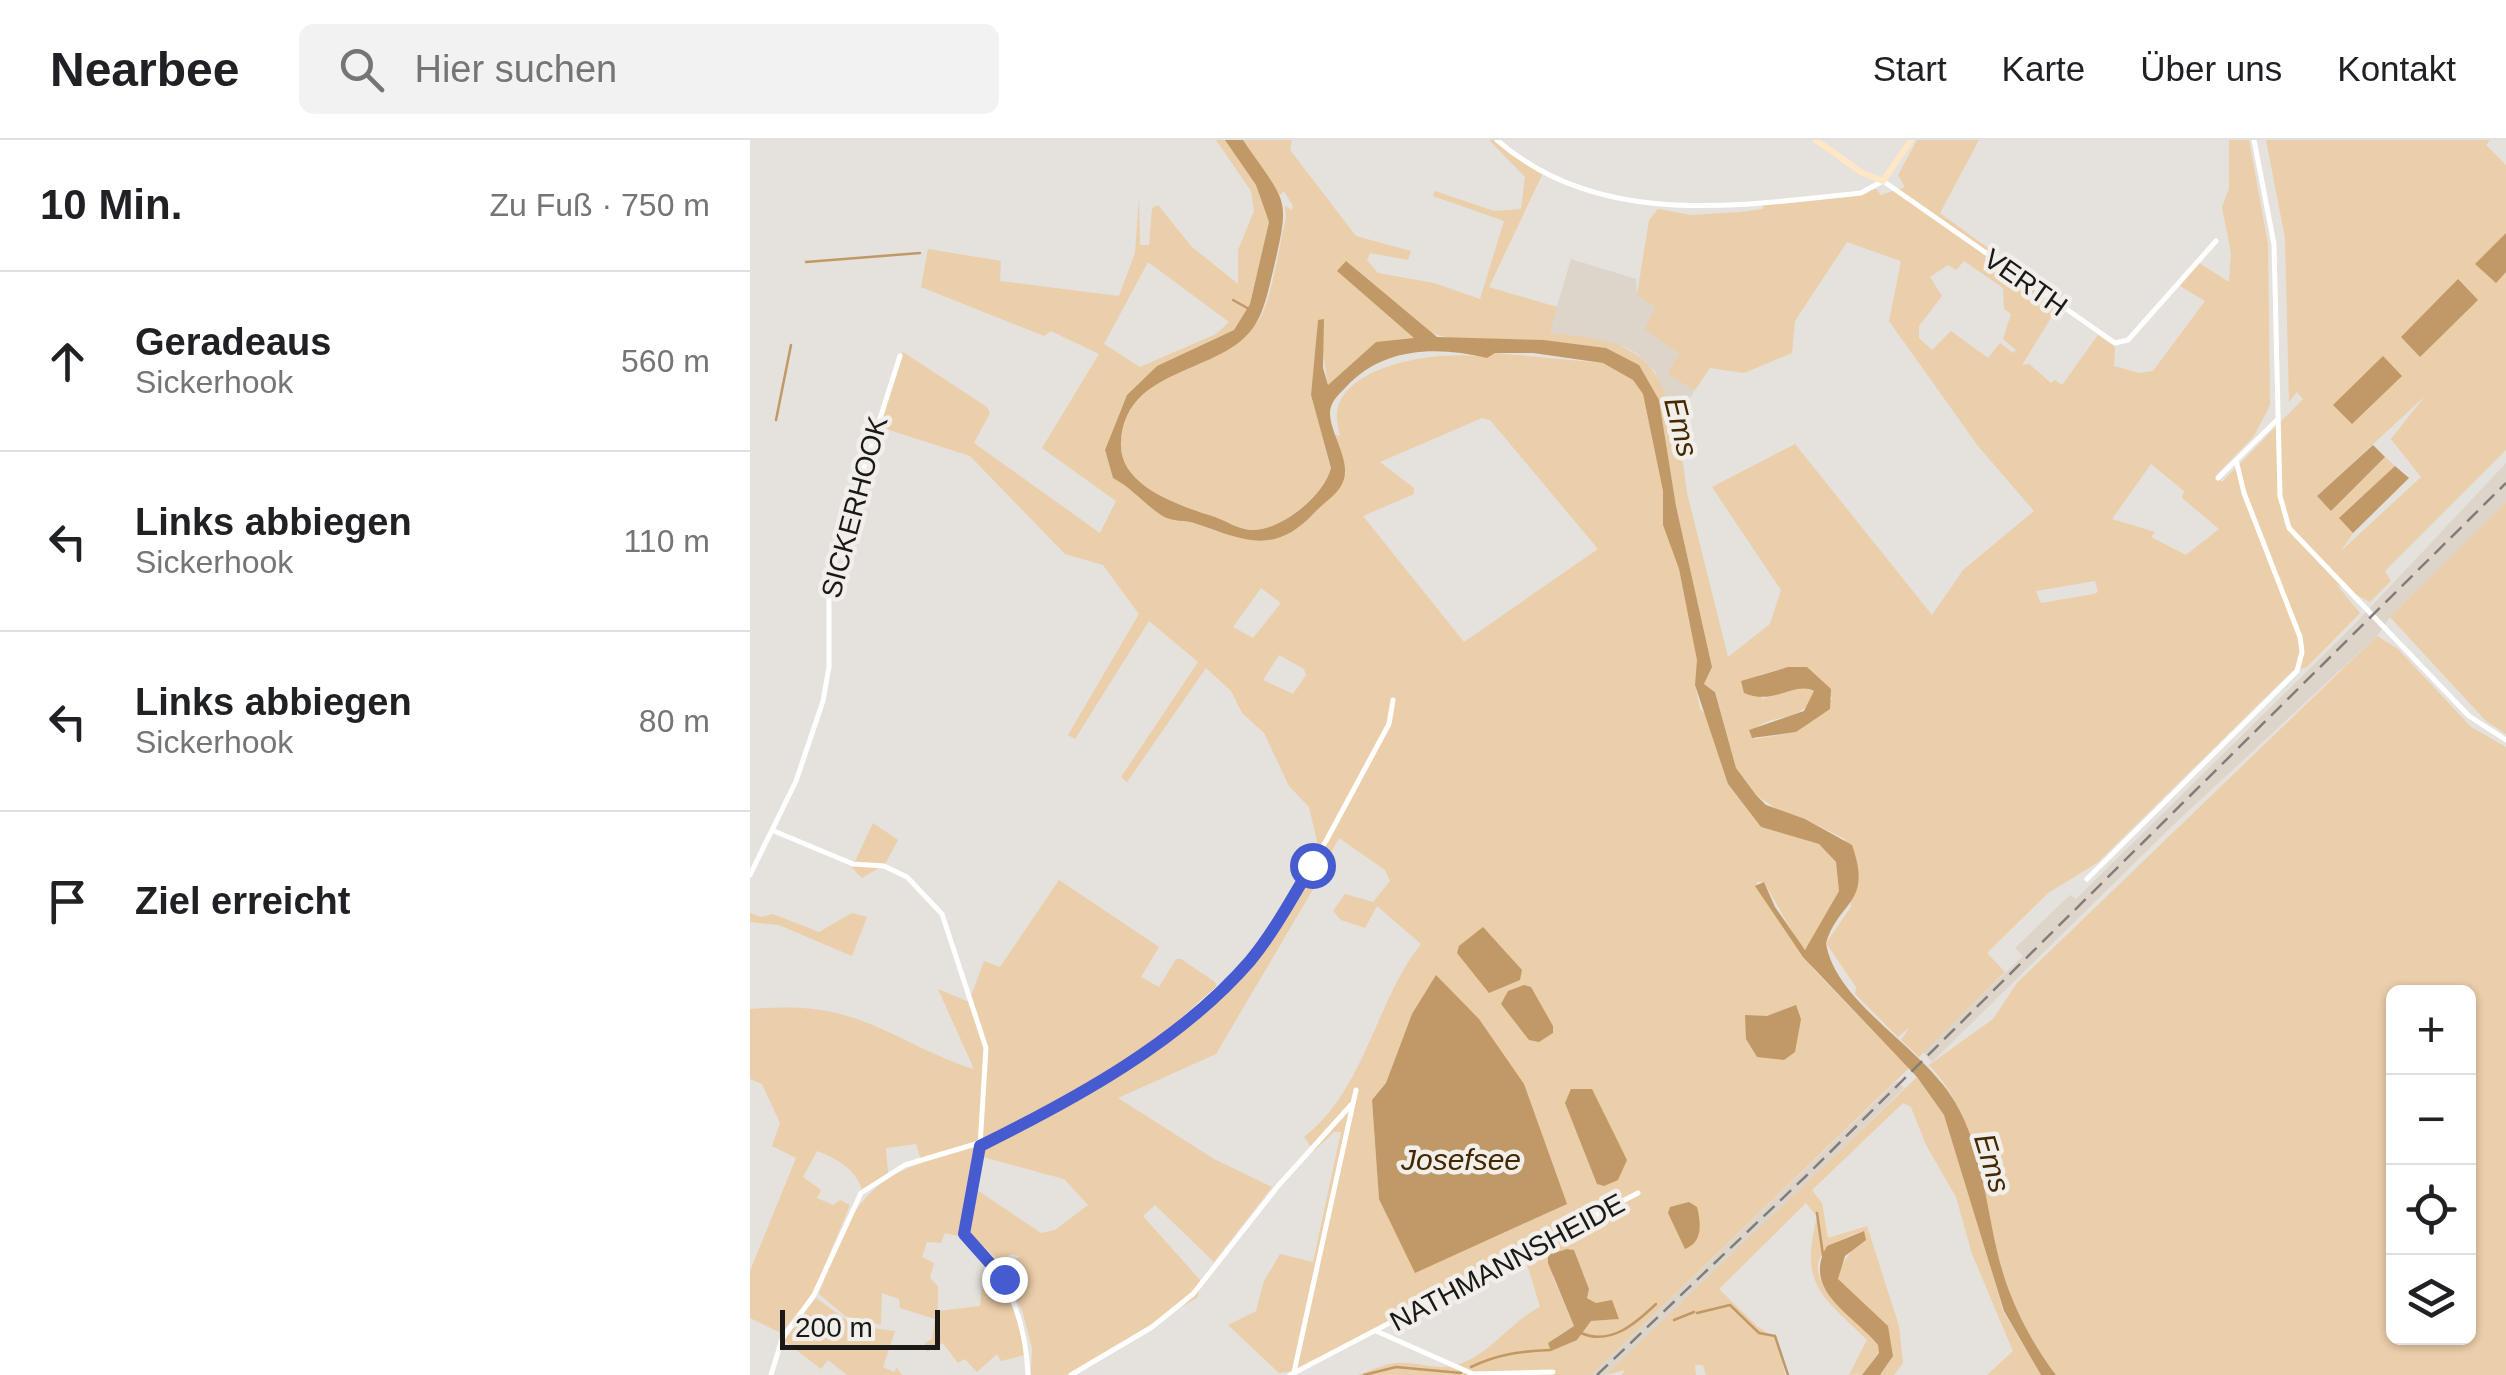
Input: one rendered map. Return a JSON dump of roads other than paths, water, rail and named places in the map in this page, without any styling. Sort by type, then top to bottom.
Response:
[{"type":"street","points":[[1497,140],[1552,178],[1612,196],[1690,208],[1876,189],[1911,140]]},
{"type":"street","name":"VERTH","points":[[1816,140],[1863,173],[1884,181],[2115,343],[2128,340],[2216,242]]},
{"type":"street","points":[[2254,140],[2274,233],[2280,496],[2290,528],[2469,716],[2506,740]]},
{"type":"street","name":"SICKERHOOK","points":[[750,875],[774,831],[823,701],[829,667],[829,578],[900,356]]},
{"type":"street","points":[[2218,478],[2277,420]]},
{"type":"street","points":[[2087,880],[2297,671],[2302,652],[2300,637],[2244,492],[2236,460]]},
{"type":"street","points":[[771,1375],[785,1333],[814,1295],[861,1193],[905,1164],[980,1146],[1149,1050],[1250,961],[1326,842],[1389,724],[1393,700]]},
{"type":"street","points":[[774,831],[852,864],[884,866],[907,877],[942,914],[986,1048],[980,1146],[964,1234],[1004,1279],[1022,1331],[1028,1375]]},
{"type":"street","name":"NATHMANNSHEIDE","points":[[1292,1374],[1356,1090]]},
{"type":"street","name":"NATHMANNSHEIDE","points":[[1071,1375],[1152,1326],[1193,1294],[1278,1186],[1351,1104]]},
{"type":"street","name":"NATHMANNSHEIDE","points":[[1292,1374],[1638,1193]]},
{"type":"street","name":"NATHMANNSHEIDE","points":[[1376,1331],[1473,1374],[1554,1372]]},
{"type":"water","points":[[1225,140],[1243,140],[1281,201],[1282,227],[1266,299],[1255,325],[1243,339],[1151,388],[1136,402],[1126,419],[1121,442],[1130,471],[1140,483],[1170,500],[1250,530],[1287,519],[1310,500],[1331,468],[1311,395],[1318,320],[1324,319],[1323,368],[1328,385],[1376,342],[1414,338],[1337,271],[1346,261],[1437,337],[1544,340],[1606,348],[1639,365],[1659,400],[1676,506],[1712,667],[1704,684],[1715,692],[1736,768],[1766,805],[1805,819],[1852,845],[1859,879],[1852,900],[1826,943],[1833,965],[1846,986],[1941,1082],[1955,1102],[1973,1142],[2007,1286],[2025,1326],[2056,1375],[2041,1375],[2004,1311],[1944,1115],[1917,1077],[1803,957],[1755,886],[1764,882],[1775,907],[1805,950],[1839,891],[1836,862],[1819,844],[1761,827],[1728,784],[1695,685],[1697,660],[1679,569],[1663,525],[1663,491],[1643,394],[1633,380],[1603,363],[1533,353],[1495,353],[1487,358],[1430,351],[1377,364],[1346,387],[1330,409],[1344,463],[1342,484],[1299,526],[1272,540],[1244,539],[1166,517],[1113,478],[1105,450],[1127,395],[1157,366],[1234,330],[1250,304],[1269,222],[1256,185]]},
{"type":"water","points":[[2506,233],[2506,272],[2496,283],[2475,264]]},
{"type":"water","points":[[2458,279],[2478,300],[2420,357],[2401,337]]},
{"type":"water","points":[[2383,356],[2402,376],[2352,424],[2333,405]]},
{"type":"water","points":[[2373,445],[2385,457],[2331,511],[2317,496]]},
{"type":"water","points":[[2395,466],[2409,478],[2353,533],[2339,518]]},
{"type":"water","points":[[1788,667],[1807,667],[1831,689],[1830,709],[1796,732],[1752,738],[1749,730],[1804,711],[1814,691],[1799,689],[1755,696],[1744,693],[1741,681]]},
{"type":"water","points":[[1483,927],[1522,970],[1520,980],[1489,993],[1457,953],[1459,946]]},
{"type":"water","name":"Josefsee","points":[[1436,975],[1479,1019],[1524,1084],[1567,1204],[1415,1273],[1379,1199],[1372,1100],[1386,1083],[1412,1014]]},
{"type":"water","points":[[1524,985],[1531,987],[1553,1026],[1553,1033],[1539,1042],[1529,1040],[1501,1004],[1508,991]]},
{"type":"water","points":[[1796,1005],[1801,1019],[1795,1052],[1784,1060],[1757,1057],[1746,1039],[1745,1015],[1767,1016]]},
{"type":"water","points":[[1571,1089],[1592,1089],[1627,1160],[1618,1180],[1604,1186],[1597,1184],[1565,1103]]},
{"type":"water","points":[[1689,1202],[1697,1207],[1699,1231],[1695,1242],[1685,1249],[1668,1213],[1670,1207]]},
{"type":"water","points":[[1864,1231],[1866,1240],[1845,1256],[1838,1279],[1888,1326],[1893,1356],[1880,1375],[1862,1375],[1879,1353],[1878,1345],[1833,1301],[1820,1276],[1827,1246]]},
{"type":"water","points":[[1574,1250],[1589,1289],[1587,1298],[1596,1303],[1612,1300],[1619,1319],[1591,1321],[1577,1340],[1551,1351],[1548,1343],[1574,1326],[1548,1263],[1548,1255]]},
{"type":"waterway","points":[[806,262],[920,253]]},
{"type":"waterway","points":[[1233,300],[1249,309]]},
{"type":"waterway","points":[[776,420],[791,345]]},
{"type":"waterway","points":[[1817,1213],[1823,1255]]},
{"type":"waterway","points":[[1581,1333],[1613,1335],[1656,1304]]},
{"type":"waterway","points":[[1697,1313],[1730,1305],[1759,1333],[1775,1336],[1788,1375]]},
{"type":"waterway","points":[[1674,1320],[1694,1312]]},
{"type":"waterway","points":[[1471,1367],[1510,1354],[1550,1350]]},
{"type":"waterway","points":[[1364,1375],[1396,1367],[1461,1373]]},
{"type":"railway","points":[[1597,1375],[1805,1177],[2506,483]]},
{"type":"water label","name":"Ems","points":[[1681,427]]},
{"type":"water label","name":"Ems","points":[[1992,1163]]}]
